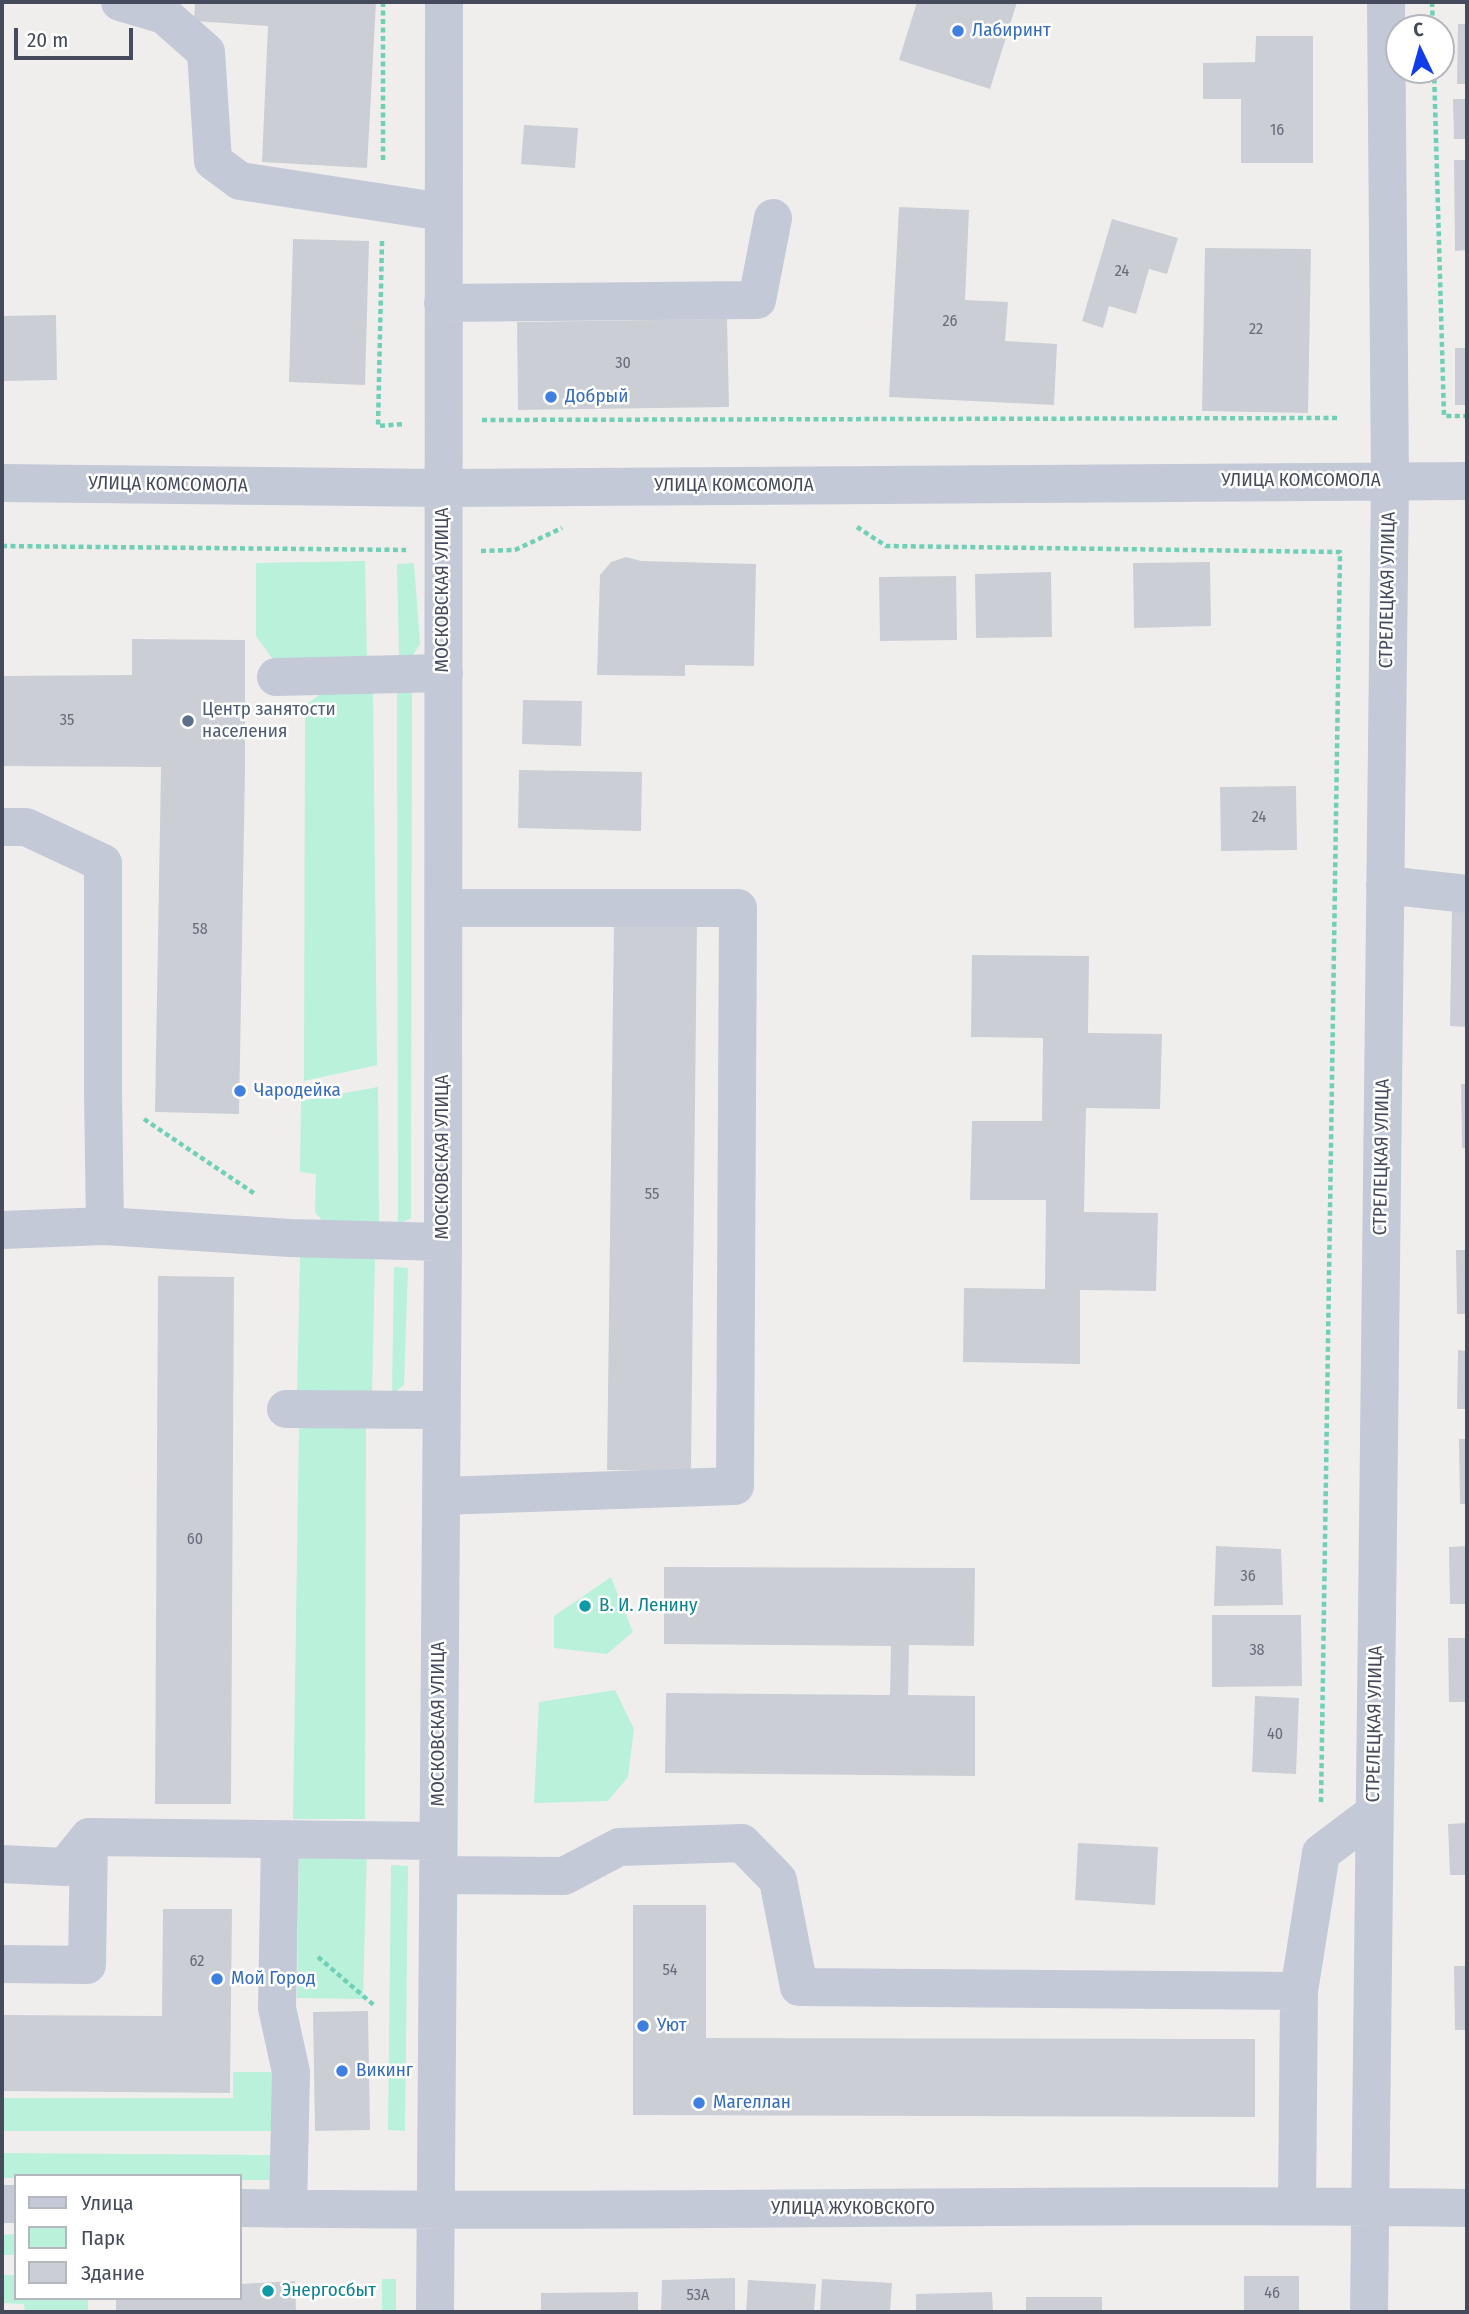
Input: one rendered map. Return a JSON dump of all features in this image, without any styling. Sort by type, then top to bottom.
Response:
[{"type":"street","points":[[120,2],[164,15],[206,52],[213,160],[240,181],[443,212]]},
{"type":"street","name":"МОСКОВСКАЯ УЛИЦА","points":[[435,2312],[443,1242],[444,2]]},
{"type":"street","name":"СТРЕЛЕЦКАЯ УЛИЦА","points":[[1369,2312],[1390,481],[1386,2]]},
{"type":"street","points":[[443,303],[757,300],[773,218]]},
{"type":"street","name":"УЛИЦА КОМСОМОЛА","points":[[2,483],[442,488],[1467,481]]},
{"type":"street","points":[[276,677],[444,673]]},
{"type":"street","points":[[2,827],[26,827],[103,863],[105,1226]]},
{"type":"street","points":[[1385,885],[1467,894]]},
{"type":"street","points":[[441,1496],[735,1486],[738,908],[444,908]]},
{"type":"street","points":[[2,1230],[105,1226],[290,1238],[443,1242]]},
{"type":"street","points":[[286,1409],[441,1410]]},
{"type":"street","points":[[1297,2206],[1299,1991],[1321,1853],[1374,1813]]},
{"type":"street","points":[[89,1837],[280,1839],[564,1876],[619,1847],[741,1843],[778,1880],[799,1987],[1299,1991]]},
{"type":"street","points":[[2,1864],[65,1867],[89,1837]]},
{"type":"street","points":[[2,1964],[87,1965],[89,1837]]},
{"type":"street","points":[[280,1839],[277,2008],[291,2072],[288,2209]]},
{"type":"street","name":"УЛИЦА ЖУКОВСКОГО","points":[[242,2208],[1467,2208]]},
{"type":"path","points":[[1434,84],[1444,416],[1467,416]]},
{"type":"path","points":[[378,426],[442,421],[1338,418]]},
{"type":"path","points":[[855,526],[886,546],[1340,552],[1321,1853]]},
{"type":"path","points":[[2,547],[515,550],[562,528]]},
{"type":"path","points":[[103,1091],[257,1195]]},
{"type":"path","points":[[278,1921],[376,2007]]},
{"type":"green space","points":[[365,561],[367,659],[277,665],[256,636],[256,563]]},
{"type":"green space","points":[[414,563],[420,644],[411,658],[399,657],[397,564]]},
{"type":"green space","points":[[412,687],[411,1218],[398,1225],[397,688]]},
{"type":"green space","points":[[373,688],[377,1065],[304,1081],[305,706],[326,689]]},
{"type":"green space","points":[[378,1087],[379,1227],[325,1224],[315,1212],[316,1174],[300,1172],[301,1101]]},
{"type":"green space","points":[[300,1257],[375,1258],[372,1395],[297,1397]]},
{"type":"green space","points":[[394,1267],[408,1268],[404,1385],[392,1394]]},
{"type":"green space","points":[[299,1424],[366,1425],[365,1819],[293,1819]]},
{"type":"green space","points":[[611,1577],[633,1632],[607,1654],[554,1648],[554,1616]]},
{"type":"green space","points":[[615,1690],[634,1729],[628,1777],[608,1801],[534,1803],[539,1702]]},
{"type":"green space","points":[[299,1849],[367,1849],[363,1999],[297,1998]]},
{"type":"green space","points":[[391,1865],[408,1866],[405,2131],[388,2130]]},
{"type":"green space","points":[[233,2072],[273,2072],[274,2131],[2,2131],[2,2098],[233,2098]]},
{"type":"green space","points":[[2,2153],[273,2155],[273,2180],[242,2180],[242,2174],[14,2174],[14,2178],[2,2178]]},
{"type":"green space","points":[[14,2234],[14,2255],[2,2255],[2,2235]]},
{"type":"green space","points":[[2,2275],[14,2275],[14,2300],[88,2300],[88,2312],[25,2312],[24,2304],[2,2303]]},
{"type":"green space","points":[[382,2279],[396,2279],[396,2312],[382,2312]]},
{"type":"building","points":[[195,2],[376,2],[367,168],[262,162],[268,26],[194,21]]},
{"type":"building","name":"Лабиринт","points":[[917,2],[1017,2],[990,89],[899,60]]},
{"type":"building","points":[[1458,24],[1467,24],[1467,84],[1457,84]]},
{"type":"building","points":[[1256,36],[1313,36],[1313,163],[1241,163],[1241,99],[1203,99],[1203,63],[1255,62]]},
{"type":"building","points":[[1453,99],[1467,99],[1467,139],[1454,139]]},
{"type":"building","points":[[524,125],[578,128],[575,168],[521,164]]},
{"type":"building","points":[[1454,160],[1467,160],[1467,250],[1455,251]]},
{"type":"building","points":[[899,207],[969,210],[965,300],[1008,302],[1005,341],[1057,344],[1054,405],[889,397]]},
{"type":"building","points":[[1112,219],[1178,238],[1167,274],[1149,269],[1136,314],[1109,306],[1103,328],[1082,321]]},
{"type":"building","points":[[293,239],[369,241],[365,385],[289,382]]},
{"type":"building","points":[[1205,248],[1311,249],[1308,413],[1202,411]]},
{"type":"building","points":[[56,315],[57,380],[2,381],[2,316]]},
{"type":"building","points":[[727,319],[729,407],[518,410],[517,322]]},
{"type":"building","points":[[1455,348],[1467,348],[1467,405],[1455,405]]},
{"type":"building","points":[[626,557],[641,561],[756,564],[754,666],[685,665],[685,676],[597,675],[600,575],[611,562]]},
{"type":"building","points":[[1210,562],[1211,626],[1134,628],[1133,563]]},
{"type":"building","points":[[1051,572],[1052,637],[976,638],[975,574]]},
{"type":"building","points":[[956,576],[957,640],[880,641],[879,577]]},
{"type":"building","points":[[132,639],[245,640],[239,1114],[155,1112],[161,767],[2,766],[2,676],[132,675]]},
{"type":"building","points":[[523,700],[582,701],[581,746],[522,744]]},
{"type":"building","points":[[519,770],[642,772],[641,831],[518,828]]},
{"type":"building","points":[[1296,786],[1297,850],[1221,851],[1220,787]]},
{"type":"building","points":[[1452,906],[1467,906],[1467,1027],[1450,1026]]},
{"type":"building","points":[[614,921],[697,921],[691,1471],[607,1470]]},
{"type":"building","points":[[972,955],[1089,956],[1088,1033],[1162,1034],[1160,1109],[1086,1108],[1084,1212],[1158,1213],[1156,1291],[1080,1290],[1080,1364],[963,1362],[964,1288],[1045,1289],[1046,1200],[970,1200],[972,1121],[1042,1121],[1043,1038],[971,1037]]},
{"type":"building","points":[[1461,1084],[1467,1084],[1467,1148],[1462,1148]]},
{"type":"building","points":[[1456,1250],[1467,1250],[1467,1314],[1457,1314]]},
{"type":"building","points":[[158,1276],[234,1277],[231,1804],[155,1804]]},
{"type":"building","points":[[1458,1350],[1467,1351],[1467,1409],[1457,1409]]},
{"type":"building","points":[[1459,1439],[1467,1439],[1467,1504],[1460,1504]]},
{"type":"building","points":[[1216,1546],[1281,1549],[1283,1605],[1214,1606]]},
{"type":"building","points":[[1467,1546],[1467,1604],[1450,1604],[1449,1547]]},
{"type":"building","points":[[664,1567],[975,1568],[974,1646],[909,1645],[908,1695],[975,1696],[975,1776],[665,1773],[666,1693],[890,1695],[891,1646],[664,1644]]},
{"type":"building","points":[[1212,1615],[1301,1615],[1302,1686],[1212,1687]]},
{"type":"building","points":[[1448,1638],[1467,1638],[1467,1702],[1449,1702]]},
{"type":"building","points":[[1255,1696],[1299,1698],[1296,1774],[1252,1772]]},
{"type":"building","points":[[1467,1823],[1467,1875],[1450,1875],[1448,1824]]},
{"type":"building","points":[[1078,1843],[1158,1847],[1155,1905],[1075,1900]]},
{"type":"building","points":[[633,1905],[706,1905],[706,2038],[1255,2039],[1255,2117],[633,2115]]},
{"type":"building","points":[[163,1909],[232,1909],[230,2093],[2,2091],[2,2015],[162,2016]]},
{"type":"building","points":[[1454,1966],[1467,1966],[1467,2030],[1455,2030]]},
{"type":"building","name":"Викинг","points":[[368,2011],[370,2130],[315,2131],[313,2012]]},
{"type":"building","points":[[1467,2082],[1467,2102],[1465,2102]]},
{"type":"building","points":[[1244,2276],[1299,2276],[1299,2312],[1244,2312]]},
{"type":"building","points":[[735,2278],[735,2312],[661,2312],[662,2280]]},
{"type":"building","points":[[822,2279],[892,2283],[890,2312],[820,2312]]},
{"type":"building","points":[[748,2280],[816,2284],[814,2312],[746,2312]]},
{"type":"building","name":"Энергосбыт","points":[[295,2281],[296,2312],[116,2312],[116,2300],[242,2300],[242,2284]]},
{"type":"building","points":[[638,2292],[638,2312],[541,2312],[541,2293]]},
{"type":"building","points":[[992,2292],[993,2312],[916,2312],[916,2294]]},
{"type":"building","points":[[1026,2297],[1102,2297],[1102,2312],[1026,2312]]},
{"type":"place","name":"Лабиринт","points":[[958,31]]},
{"type":"place","name":"Добрый","points":[[551,397]]},
{"type":"place","name":"Центр занятости населения","points":[[188,721]]},
{"type":"place","name":"Чародейка","points":[[240,1091]]},
{"type":"place","name":"В. И. Ленину","points":[[585,1606]]},
{"type":"place","name":"Мой Город","points":[[217,1979]]},
{"type":"place","name":"Уют","points":[[643,2026]]},
{"type":"place","name":"Викинг","points":[[342,2071]]},
{"type":"place","name":"Магеллан","points":[[699,2103]]},
{"type":"place","name":"Энергосбыт","points":[[268,2291]]}]
